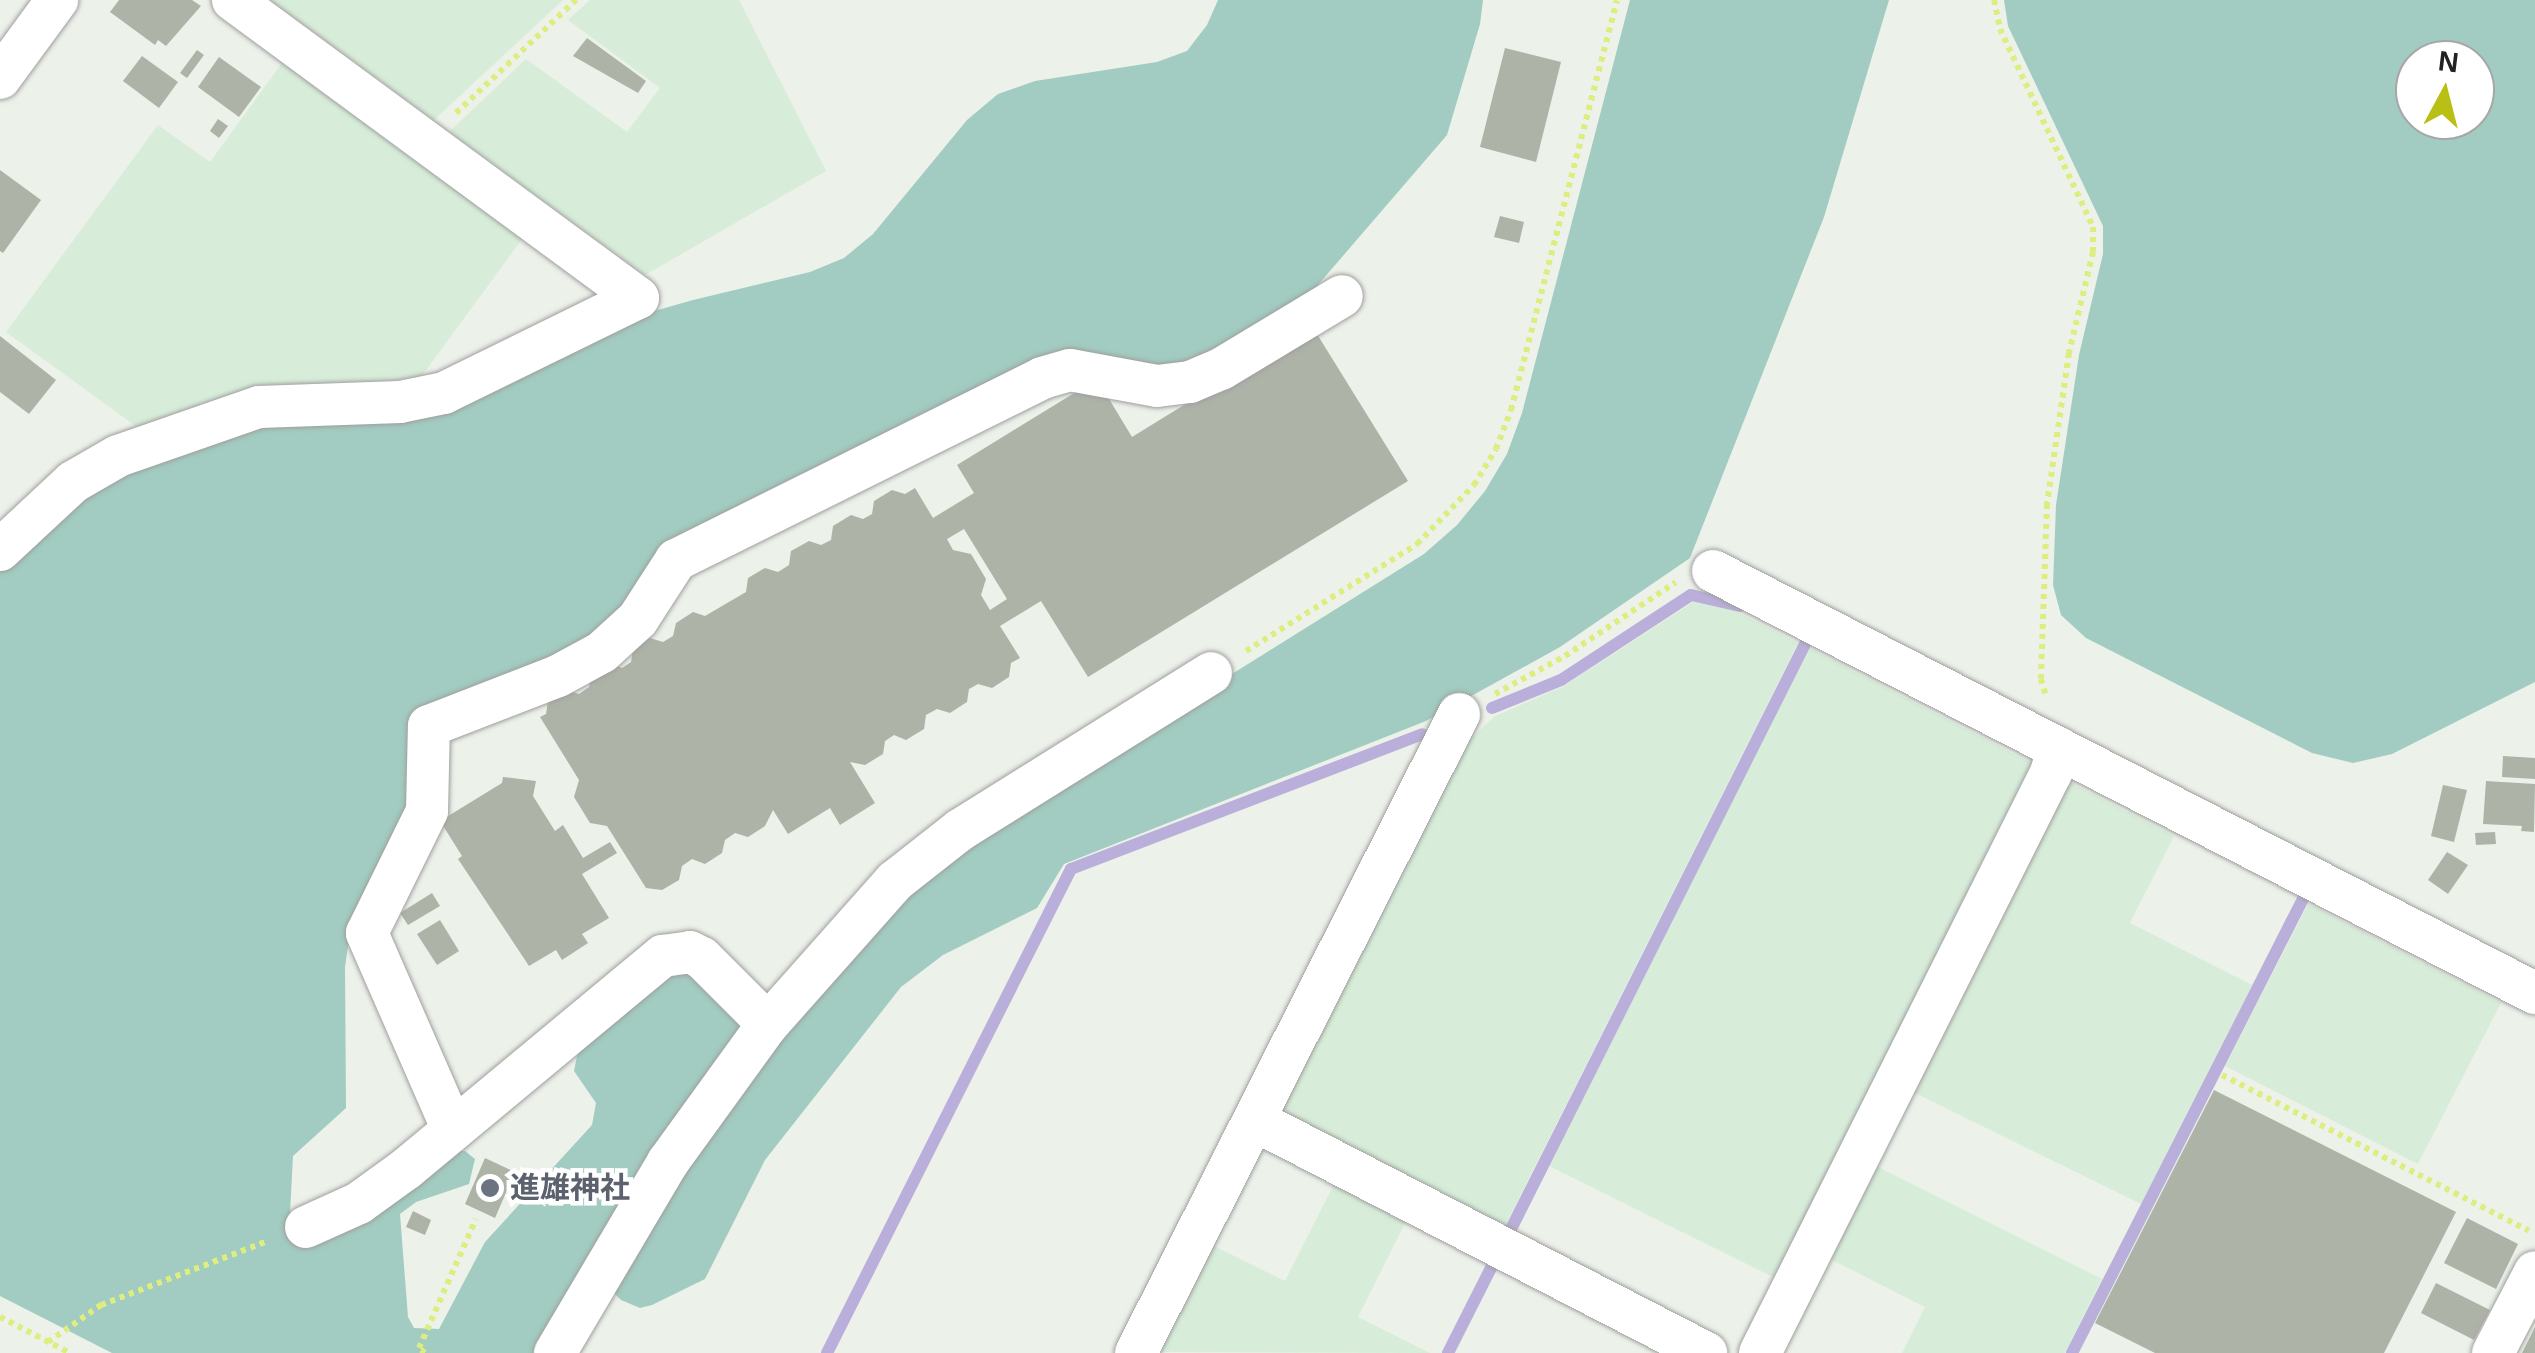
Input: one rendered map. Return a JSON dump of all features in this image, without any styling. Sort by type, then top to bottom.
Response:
[{"type":"street","points":[[0,78],[57,0]]},
{"type":"street","points":[[0,550],[73,482],[118,456],[260,407],[400,402],[444,393],[638,298],[233,0]]},
{"type":"street","points":[[453,1130],[367,933],[427,811],[429,726],[558,676],[602,652],[638,619],[676,560],[1042,378],[1070,370],[1157,386],[1190,382],[1221,369],[1342,296]]},
{"type":"street","points":[[1713,572],[2535,992]]},
{"type":"street","points":[[560,1351],[662,1172],[768,1024],[867,910],[926,854],[1211,673]]},
{"type":"street","points":[[1136,1353],[1460,714]]},
{"type":"street","points":[[1760,1353],[2042,790],[2058,748]]},
{"type":"street","points":[[306,1227],[359,1203],[663,956],[676,952],[702,958],[768,1024]]},
{"type":"street","points":[[1254,1120],[1706,1353]]},
{"type":"street","points":[[2493,1353],[2535,1272]]},
{"type":"path","points":[[442,126],[576,0]]},
{"type":"path","points":[[1211,673],[1416,544],[1474,484],[1511,410],[1617,0]]},
{"type":"path","points":[[1994,0],[2000,29],[2094,227],[2093,252],[2069,353],[2047,504],[2042,679],[2058,748]]},
{"type":"path","points":[[1460,714],[1564,656],[1695,570],[1713,572]]},
{"type":"path","points":[[2222,1075],[2535,1233]]},
{"type":"path","points":[[425,1353],[419,1348],[476,1219]]},
{"type":"path","points":[[48,1342],[100,1304],[306,1227]]},
{"type":"path","points":[[0,1317],[70,1353]]},
{"type":"green space","points":[[270,0],[563,0],[434,120]]},
{"type":"green space","points":[[590,0],[739,0],[826,171],[645,275],[449,132],[526,59],[627,132],[660,88],[568,20]]},
{"type":"green space","points":[[282,63],[522,239],[410,392],[148,435],[6,332],[158,125],[210,162]]},
{"type":"green space","points":[[1693,602],[1735,611],[1798,643],[1503,1230],[1284,1117],[1280,1105],[1460,749],[1495,716],[1564,686]]},
{"type":"green space","points":[[1809,648],[2037,766],[1779,1280],[1549,1166]]},
{"type":"green space","points":[[2065,780],[2174,836],[2130,923],[2252,985],[2141,1204],[1909,1090]]},
{"type":"green space","points":[[2308,904],[2501,1003],[2418,1164],[2225,1066]]},
{"type":"green space","points":[[1872,1164],[2102,1279],[2065,1353],[1902,1353],[1925,1307],[1826,1257]]},
{"type":"green space","points":[[1336,1180],[1408,1217],[1358,1317],[1430,1353],[1158,1352],[1212,1245],[1285,1281]]},
{"type":"shaded area","points":[[1218,0],[1483,0],[1480,24],[1447,135],[1305,300],[1213,356],[1157,371],[1102,356],[626,608],[592,639],[427,710],[409,806],[350,932],[345,967],[346,1108],[293,1156],[289,1232],[452,1151],[465,1151],[475,1159],[469,1184],[416,1202],[400,1214],[408,1317],[414,1328],[439,1329],[485,1242],[592,1125],[596,1103],[574,1071],[578,1051],[681,969],[737,1010],[743,1033],[533,1353],[112,1353],[0,1296],[0,572],[102,480],[241,429],[693,300],[810,272],[844,258],[873,234],[967,120],[998,94],[1035,81],[1157,62],[1187,51],[1207,25]]},
{"type":"shaded area","points":[[1630,0],[1889,0],[1824,217],[1690,558],[1560,647],[1426,721],[1064,864],[1037,908],[943,955],[901,987],[765,1160],[705,1279],[640,1308],[621,1300],[614,1293],[665,1188],[876,919],[966,840],[1424,554],[1457,525],[1485,491],[1507,454],[1522,413]]},
{"type":"shaded area","points":[[2004,0],[2535,0],[2535,682],[2392,754],[2353,763],[2312,753],[2086,638],[2061,615],[2053,585],[2056,505],[2079,355],[2103,254],[2103,226],[2008,26]]},
{"type":"building","points":[[119,0],[192,0],[201,6],[166,46],[158,40],[155,45],[110,12]]},
{"type":"building","points":[[587,38],[646,81],[638,93],[573,56]]},
{"type":"building","points":[[1505,48],[1561,62],[1536,162],[1480,147]]},
{"type":"building","points":[[197,50],[204,55],[187,78],[180,73]]},
{"type":"building","points":[[142,56],[178,82],[159,108],[123,81]]},
{"type":"building","points":[[219,57],[261,87],[239,117],[198,87]]},
{"type":"building","points":[[218,119],[228,126],[219,138],[210,131]]},
{"type":"building","points":[[0,170],[41,200],[3,253],[0,251]]},
{"type":"building","points":[[1500,216],[1524,222],[1519,243],[1494,237]]},
{"type":"building","points":[[1312,326],[1408,481],[1088,677],[1041,601],[1000,626],[1020,658],[1011,663],[1009,677],[992,688],[978,684],[969,689],[967,702],[950,713],[937,709],[926,715],[924,729],[906,740],[894,735],[885,741],[883,754],[865,765],[850,762],[875,803],[840,825],[830,808],[788,834],[773,810],[765,826],[748,837],[735,833],[725,840],[722,853],[705,864],[692,859],[682,866],[679,880],[662,890],[646,888],[607,826],[590,823],[574,797],[579,780],[540,717],[546,714],[548,701],[566,690],[579,694],[589,687],[592,674],[609,663],[622,668],[631,662],[633,649],[650,638],[663,642],[673,636],[676,623],[693,612],[705,616],[746,592],[748,578],[765,568],[778,572],[789,565],[791,551],[809,541],[821,545],[831,540],[833,526],[851,515],[863,519],[872,514],[874,501],[892,490],[905,494],[915,488],[933,518],[974,493],[957,465],[1097,379],[1132,437]],"holes":[[[964,529],[1007,599],[990,610],[981,595],[986,579],[971,554],[953,550],[947,539]]]},
{"type":"building","points":[[0,336],[56,380],[29,414],[0,392]]},
{"type":"building","points":[[2503,756],[2535,758],[2535,779],[2502,777]]},
{"type":"building","points":[[503,777],[536,781],[533,796],[555,831],[563,825],[583,858],[610,842],[617,853],[582,874],[609,918],[582,934],[588,943],[562,960],[556,950],[529,966],[458,859],[462,856],[440,821],[502,783]]},
{"type":"building","points":[[2486,781],[2535,784],[2534,832],[2521,831],[2522,826],[2483,824]]},
{"type":"building","points":[[2443,785],[2467,790],[2454,842],[2431,836]]},
{"type":"building","points":[[2495,832],[2496,844],[2476,845],[2475,833]]},
{"type":"building","points":[[2447,852],[2468,865],[2448,894],[2428,880]]},
{"type":"building","points":[[432,893],[440,906],[408,925],[400,913]]},
{"type":"building","points":[[440,920],[459,951],[437,965],[417,934]]},
{"type":"building","points":[[2214,1090],[2456,1212],[2384,1353],[2155,1353],[2095,1323]]},
{"type":"building","name":"進雄神社","points":[[485,1158],[515,1172],[495,1218],[465,1204]]},
{"type":"building","points":[[413,1211],[431,1220],[425,1235],[406,1227]]},
{"type":"building","points":[[2467,1218],[2518,1244],[2496,1289],[2444,1263]]},
{"type":"building","points":[[2436,1283],[2490,1310],[2474,1340],[2421,1313]]},
{"type":"building","points":[[2535,1327],[2535,1353],[2522,1353]]},
{"type":"waterway","points":[[1492,708],[1561,680],[1691,595],[1740,606]]},
{"type":"waterway","points":[[1510,1231],[1807,640]]},
{"type":"waterway","points":[[827,1353],[1071,869],[1422,734]]},
{"type":"waterway","points":[[2072,1353],[2305,895]]},
{"type":"waterway","points":[[1448,1353],[1493,1264]]},
{"type":"place","name":"進雄神社","points":[[490,1188]]}]
